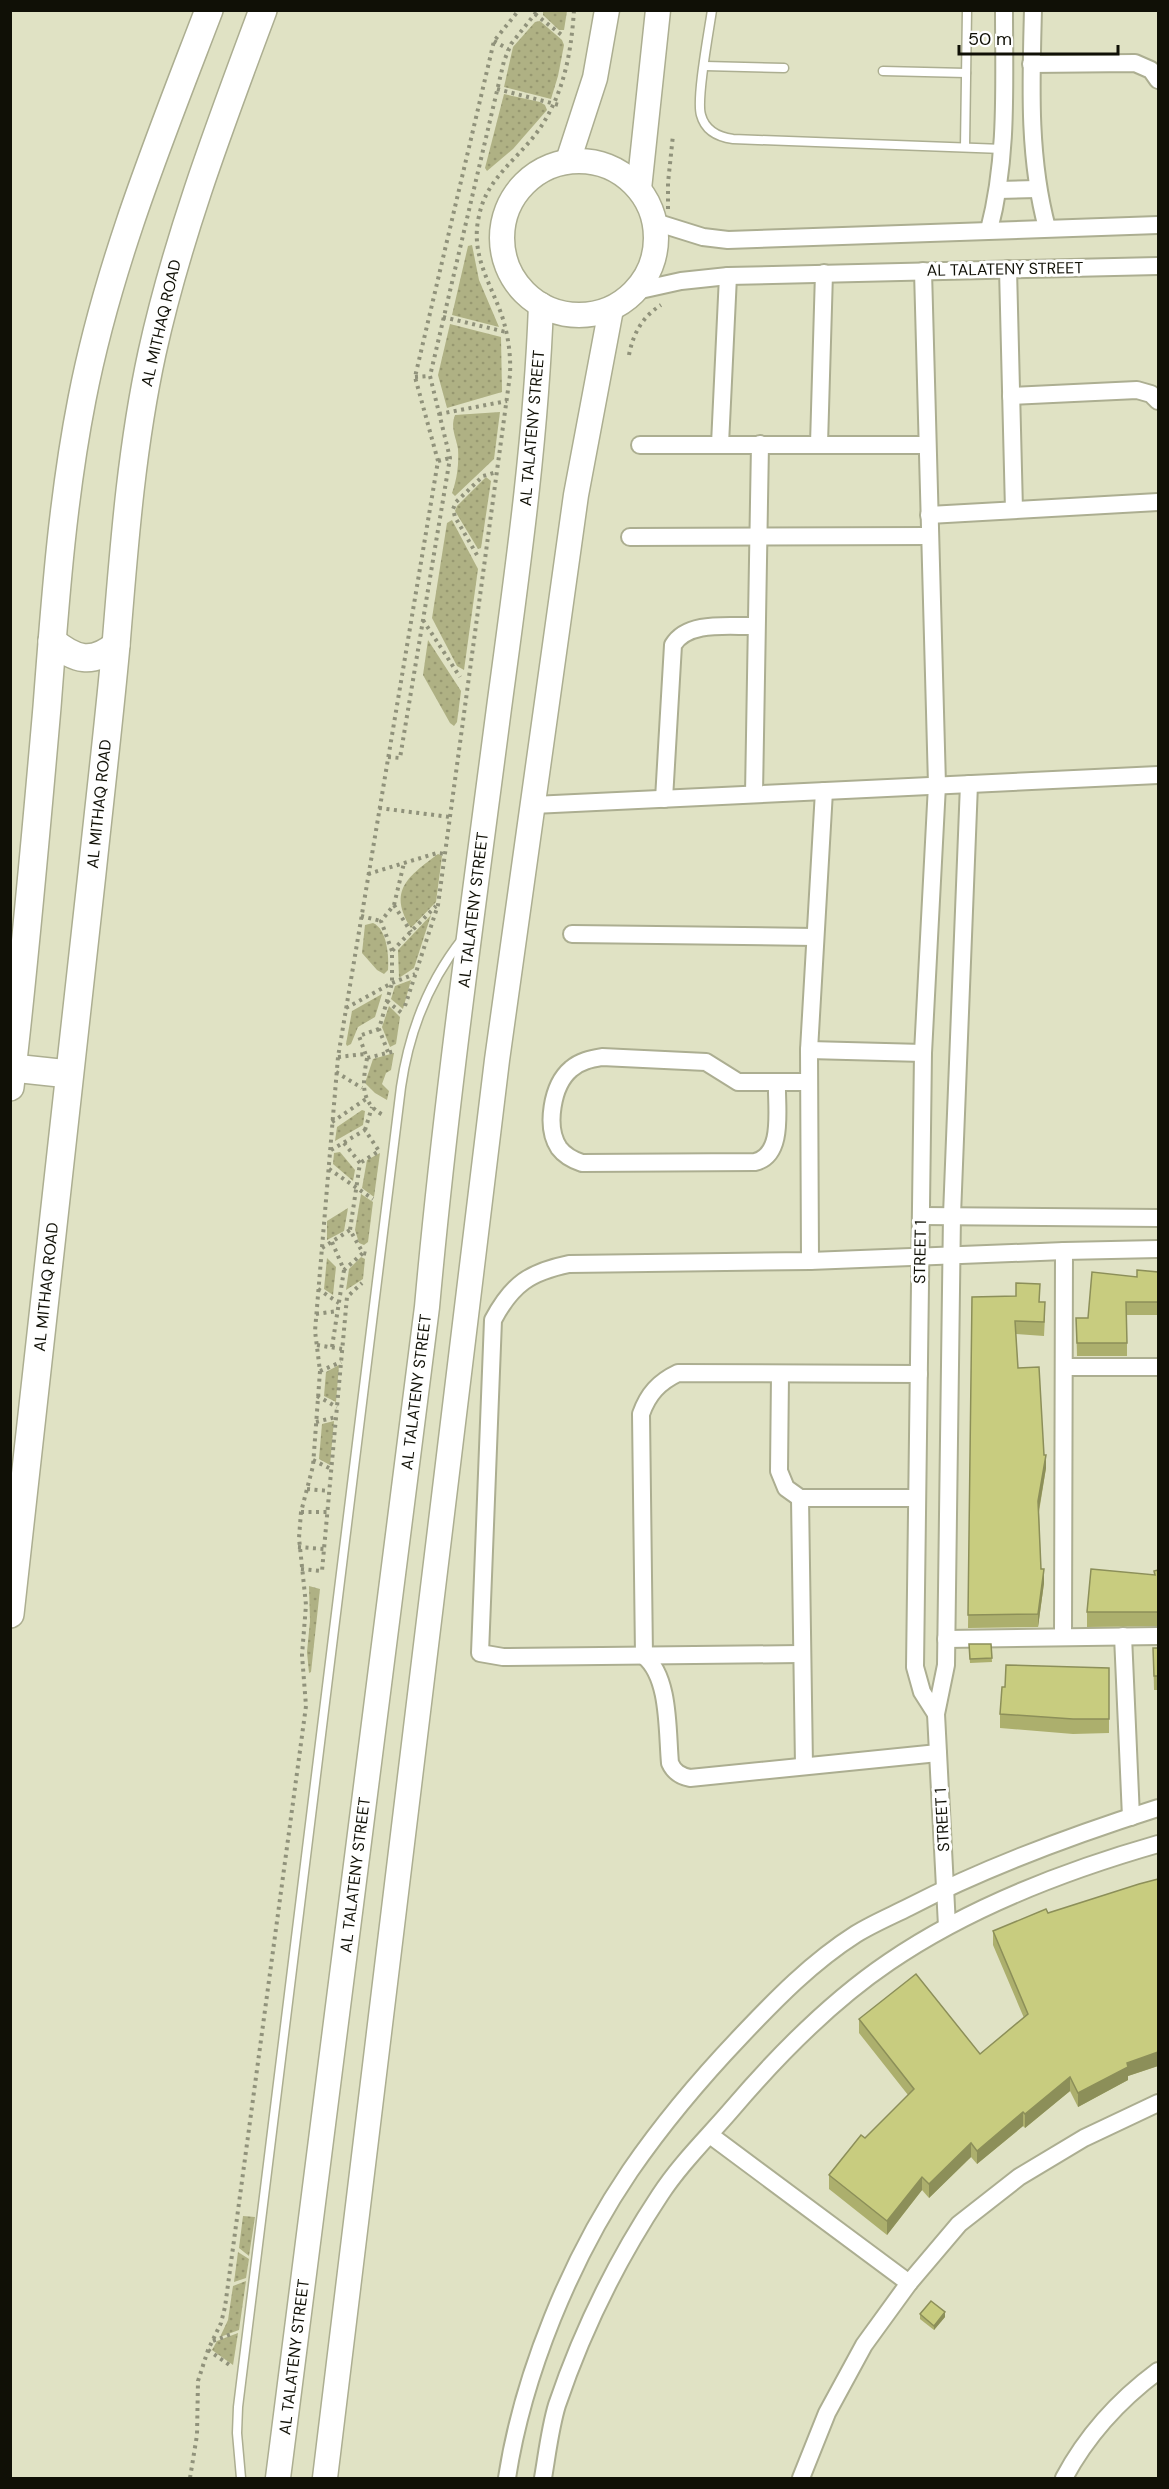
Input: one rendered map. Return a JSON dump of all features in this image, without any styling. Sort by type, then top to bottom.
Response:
[{"type":"main road","points":[[69,1074],[12,1077],[32,882],[61,530],[69,468],[96,335],[131,215],[208,10]]},
{"type":"main road","name":"AL MITHAQ ROAD","points":[[10,1614],[116,645],[130,485],[154,344],[174,265],[201,177],[263,10]]},
{"type":"main road","points":[[568,161],[595,78],[607,10]]},
{"type":"main road","points":[[639,189],[658,10]]},
{"type":"main road","points":[[568,161],[600,163],[628,178],[639,189],[662,225],[648,273],[636,291],[611,309],[582,316],[554,311],[541,305],[517,284],[509,270],[503,247],[504,223],[508,208],[526,182],[538,172],[568,161]]},
{"type":"main road","name":"AL TALATENY STREET","points":[[278,2478],[427,1307],[440,1158],[523,525],[537,394],[541,305]]},
{"type":"main road","points":[[325,2478],[497,1060],[576,495],[611,309]]},
{"type":"main road","points":[[52,640],[73,656],[84,658],[96,657],[116,645]]},
{"type":"street","points":[[989,230],[998,190],[1003,149],[1004,10]]},
{"type":"street","points":[[1033,10],[1032,143],[1037,189],[1047,228]]},
{"type":"street","points":[[1031,64],[1135,63],[1151,70],[1158,80]]},
{"type":"street","points":[[998,190],[1037,189]]},
{"type":"street","points":[[662,225],[703,237],[728,240],[1158,225]]},
{"type":"street","name":"AL TALATENY STREET","points":[[636,291],[728,276],[1158,266]]},
{"type":"street","points":[[1008,269],[1014,510]]},
{"type":"street","name":"STREET 1","points":[[923,270],[937,785],[923,1053],[915,1667],[922,1692],[936,1714]]},
{"type":"street","points":[[819,444],[824,273]]},
{"type":"street","points":[[720,444],[728,276]]},
{"type":"street","points":[[1011,396],[1137,390],[1151,394],[1158,401]]},
{"type":"street","points":[[754,794],[760,444]]},
{"type":"street","points":[[640,445],[927,445]]},
{"type":"street","points":[[929,515],[1158,502]]},
{"type":"street","points":[[630,537],[930,536]]},
{"type":"street","points":[[664,799],[673,645],[677,638],[693,629],[756,626]]},
{"type":"street","points":[[533,805],[1158,775]]},
{"type":"street","name":"STREET 1","points":[[947,1926],[936,1714],[946,1665],[952,1215],[969,784]]},
{"type":"street","points":[[810,1261],[808,1050],[824,791]]},
{"type":"street","points":[[572,934],[815,937]]},
{"type":"street","points":[[808,1050],[923,1053]]},
{"type":"street","points":[[777,1083],[775,1147],[767,1158],[755,1162],[582,1163],[566,1156],[553,1132],[553,1108],[558,1086],[571,1069],[591,1059],[602,1057],[698,1061],[714,1066],[738,1082],[809,1082]]},
{"type":"street","points":[[921,1216],[1158,1218]]},
{"type":"street","points":[[800,1654],[502,1657],[480,1653],[493,1320],[505,1298],[523,1280],[545,1269],[569,1264],[810,1261],[1158,1249]]},
{"type":"street","points":[[1063,1637],[1064,1251]]},
{"type":"street","points":[[1064,1367],[1158,1367]]},
{"type":"street","points":[[644,1656],[641,1414],[654,1388],[678,1373],[919,1374]]},
{"type":"street","points":[[780,1374],[779,1471],[786,1488],[800,1498],[917,1498]]},
{"type":"street","points":[[800,1498],[800,1654],[804,1766]]},
{"type":"street","points":[[1123,1636],[1131,1817]]},
{"type":"street","points":[[946,1639],[1158,1636]]},
{"type":"street","points":[[644,1656],[654,1664],[663,1691],[670,1763],[677,1774],[690,1778],[938,1753]]},
{"type":"street","points":[[507,2478],[527,2395],[558,2307],[588,2243],[629,2172],[678,2106],[788,1987],[856,1934],[945,1888],[1037,1850],[1158,1808]]},
{"type":"street","points":[[543,2478],[556,2407],[587,2327],[622,2258],[661,2193],[766,2069],[819,2018],[888,1962],[947,1926],[1051,1880],[1158,1844]]},
{"type":"street","points":[[801,2478],[827,2413],[859,2355],[909,2283],[958,2224],[1019,2177],[1084,2138],[1158,2103]]},
{"type":"street","points":[[710,2135],[909,2283]]},
{"type":"street","points":[[1064,2478],[1075,2458],[1102,2422],[1133,2390],[1158,2371]]},
{"type":"lane","points":[[712,10],[700,109],[701,117],[710,130],[725,138],[1003,149]]},
{"type":"lane","points":[[965,147],[967,10]]},
{"type":"lane","points":[[705,66],[784,68]]},
{"type":"lane","points":[[884,71],[966,73]]},
{"type":"lane","points":[[241,2478],[237,2433],[238,2407],[405,1062],[419,1014],[441,969],[470,928]]},
{"type":"path","points":[[190,2478],[196,2434],[198,2381],[225,2307],[306,1706],[302,1656],[306,1605],[298,1546],[301,1512],[314,1460],[320,1371],[315,1331],[336,1072],[438,460],[415,377],[494,41],[519,10]]},
{"type":"path","points":[[401,1023],[438,905],[507,401],[512,348],[477,253],[476,227],[488,190],[495,179],[536,134],[556,105],[567,69],[574,10]]},
{"type":"path","points":[[388,757],[400,758],[450,458],[430,376],[497,89],[508,50],[537,12],[563,36]]},
{"type":"path","points":[[494,41],[508,50]]},
{"type":"path","points":[[497,89],[556,105]]},
{"type":"path","points":[[662,225],[673,135]]},
{"type":"path","points":[[629,356],[631,344],[641,323],[649,314],[669,301],[669,284]]},
{"type":"path","points":[[443,317],[506,332]]},
{"type":"path","points":[[415,377],[430,376]]},
{"type":"path","points":[[439,414],[507,401]]},
{"type":"path","points":[[438,460],[450,458]]},
{"type":"path","points":[[477,555],[454,517],[453,509],[456,501],[483,476],[497,472]]},
{"type":"path","points":[[442,507],[453,509]]},
{"type":"path","points":[[423,619],[460,677]]},
{"type":"path","points":[[379,808],[450,817]]},
{"type":"path","points":[[368,874],[437,853],[445,854]]},
{"type":"path","points":[[381,921],[394,905],[404,863]]},
{"type":"path","points":[[394,905],[411,932]]},
{"type":"path","points":[[392,951],[438,905]]},
{"type":"path","points":[[361,916],[381,921]]},
{"type":"path","points":[[381,921],[392,951],[392,983],[379,1029],[388,1052]]},
{"type":"path","points":[[346,1008],[392,983],[415,974]]},
{"type":"path","points":[[387,1001],[403,1014]]},
{"type":"path","points":[[379,1029],[359,1036],[366,1056],[363,1089],[372,1107],[382,1114],[397,1118]]},
{"type":"path","points":[[338,1057],[366,1056],[396,1050],[398,1041]]},
{"type":"path","points":[[336,1072],[363,1089]]},
{"type":"path","points":[[332,1122],[366,1099]]},
{"type":"path","points":[[330,1150],[365,1130],[372,1107]]},
{"type":"path","points":[[360,1163],[379,1151],[365,1130]]},
{"type":"path","points":[[380,1161],[383,1140]]},
{"type":"path","points":[[344,1143],[360,1163],[350,1230],[365,1253],[366,1263]]},
{"type":"path","points":[[329,1169],[375,1200],[376,1190]]},
{"type":"path","points":[[322,1248],[350,1230]]},
{"type":"path","points":[[332,1242],[344,1270],[332,1347]]},
{"type":"path","points":[[344,1270],[365,1253],[369,1243]]},
{"type":"path","points":[[301,1569],[322,1571],[347,1297],[364,1281]]},
{"type":"path","points":[[318,1289],[339,1303]]},
{"type":"path","points":[[316,1314],[338,1311]]},
{"type":"path","points":[[317,1345],[342,1349]]},
{"type":"path","points":[[320,1371],[341,1362]]},
{"type":"path","points":[[317,1396],[337,1407]]},
{"type":"path","points":[[316,1422],[336,1417]]},
{"type":"path","points":[[314,1460],[331,1469]]},
{"type":"path","points":[[307,1489],[329,1491]]},
{"type":"path","points":[[301,1512],[327,1512]]},
{"type":"path","points":[[298,1546],[324,1549]]},
{"type":"path","points":[[212,2342],[240,2330]]},
{"type":"green space","points":[[543,11],[567,11],[564,30],[559,30],[543,15]]},
{"type":"green space","points":[[540,21],[562,40],[564,45],[551,99],[504,87],[513,47],[535,22]]},
{"type":"green space","points":[[504,94],[540,102],[547,110],[513,149],[487,171],[485,168]]},
{"type":"green space","points":[[472,245],[479,280],[499,327],[452,315],[468,246]]},
{"type":"green space","points":[[450,324],[501,337],[502,392],[447,408],[438,375]]},
{"type":"green space","points":[[500,412],[494,459],[455,496],[452,493],[458,466],[458,449],[453,428],[455,415]]},
{"type":"green space","points":[[486,477],[491,481],[481,548],[478,549],[455,511],[457,506]]},
{"type":"green space","points":[[452,520],[478,569],[464,670],[457,666],[432,618],[447,523]]},
{"type":"green space","points":[[428,640],[461,691],[457,722],[454,726],[450,723],[423,675]]},
{"type":"green space","points":[[438,854],[442,856],[436,902],[411,928],[404,915],[401,894],[410,877]]},
{"type":"green space","points":[[431,915],[414,968],[399,978],[398,950]]},
{"type":"green space","points":[[373,923],[378,926],[386,944],[388,970],[384,974],[377,970],[362,953],[365,925]]},
{"type":"green space","points":[[411,980],[403,1009],[391,999],[395,986]]},
{"type":"green space","points":[[382,994],[375,1017],[358,1027],[351,1044],[347,1046],[352,1011]]},
{"type":"green space","points":[[389,1006],[400,1017],[396,1044],[390,1047],[382,1027]]},
{"type":"green space","points":[[394,1053],[391,1070],[386,1073],[382,1084],[389,1091],[387,1100],[365,1083],[373,1059]]},
{"type":"green space","points":[[362,1110],[365,1111],[363,1125],[335,1141],[337,1127]]},
{"type":"green space","points":[[340,1152],[355,1170],[353,1181],[333,1164],[334,1153]]},
{"type":"green space","points":[[380,1153],[374,1197],[362,1188],[367,1160]]},
{"type":"green space","points":[[361,1194],[373,1202],[368,1242],[364,1245],[359,1243],[355,1230]]},
{"type":"green space","points":[[348,1208],[344,1231],[327,1240],[327,1221]]},
{"type":"green space","points":[[361,1257],[365,1259],[363,1279],[346,1290],[349,1269]]},
{"type":"green space","points":[[327,1258],[336,1267],[333,1295],[324,1289]]},
{"type":"green space","points":[[339,1365],[336,1402],[324,1396],[326,1372]]},
{"type":"green space","points":[[334,1421],[330,1465],[319,1459],[322,1424]]},
{"type":"green space","points":[[309,1586],[320,1589],[311,1672],[309,1673],[307,1652],[310,1621]]},
{"type":"green space","points":[[243,2216],[255,2217],[249,2256],[239,2248]]},
{"type":"green space","points":[[238,2252],[249,2259],[246,2278],[234,2282]]},
{"type":"green space","points":[[246,2281],[239,2330],[220,2337],[228,2320],[233,2286]]},
{"type":"green space","points":[[238,2333],[233,2365],[212,2350],[217,2341]]},
{"type":"building","points":[[1137,1270],[1158,1272],[1158,1302],[1126,1302],[1127,1343],[1077,1343],[1076,1318],[1088,1318],[1092,1272],[1137,1277]]},
{"type":"building","points":[[1016,1283],[1040,1284],[1039,1302],[1045,1302],[1044,1322],[1015,1321],[1018,1368],[1039,1367],[1044,1455],[1046,1455],[1038,1501],[1041,1569],[1044,1569],[1038,1614],[968,1615],[972,1297],[1016,1296]]},
{"type":"building","points":[[1091,1569],[1155,1575],[1154,1571],[1158,1570],[1158,1612],[1087,1612]]},
{"type":"building","points":[[969,1644],[991,1644],[992,1658],[970,1659]]},
{"type":"building","points":[[1153,1648],[1158,1648],[1158,1676],[1154,1676]]},
{"type":"building","points":[[1006,1665],[1109,1668],[1109,1719],[1000,1714]]},
{"type":"building","points":[[1158,1879],[1158,2052],[1127,2063],[1128,2067],[1078,2093],[1070,2077],[1025,2114],[1023,2112],[977,2151],[971,2143],[929,2184],[922,2177],[887,2221],[829,2175],[861,2135],[865,2138],[914,2089],[859,2019],[916,1974],[980,2054],[1028,2014],[993,1931],[1046,1909],[1048,1913]]},
{"type":"building","points":[[931,2301],[945,2312],[934,2326],[920,2314]]}]
